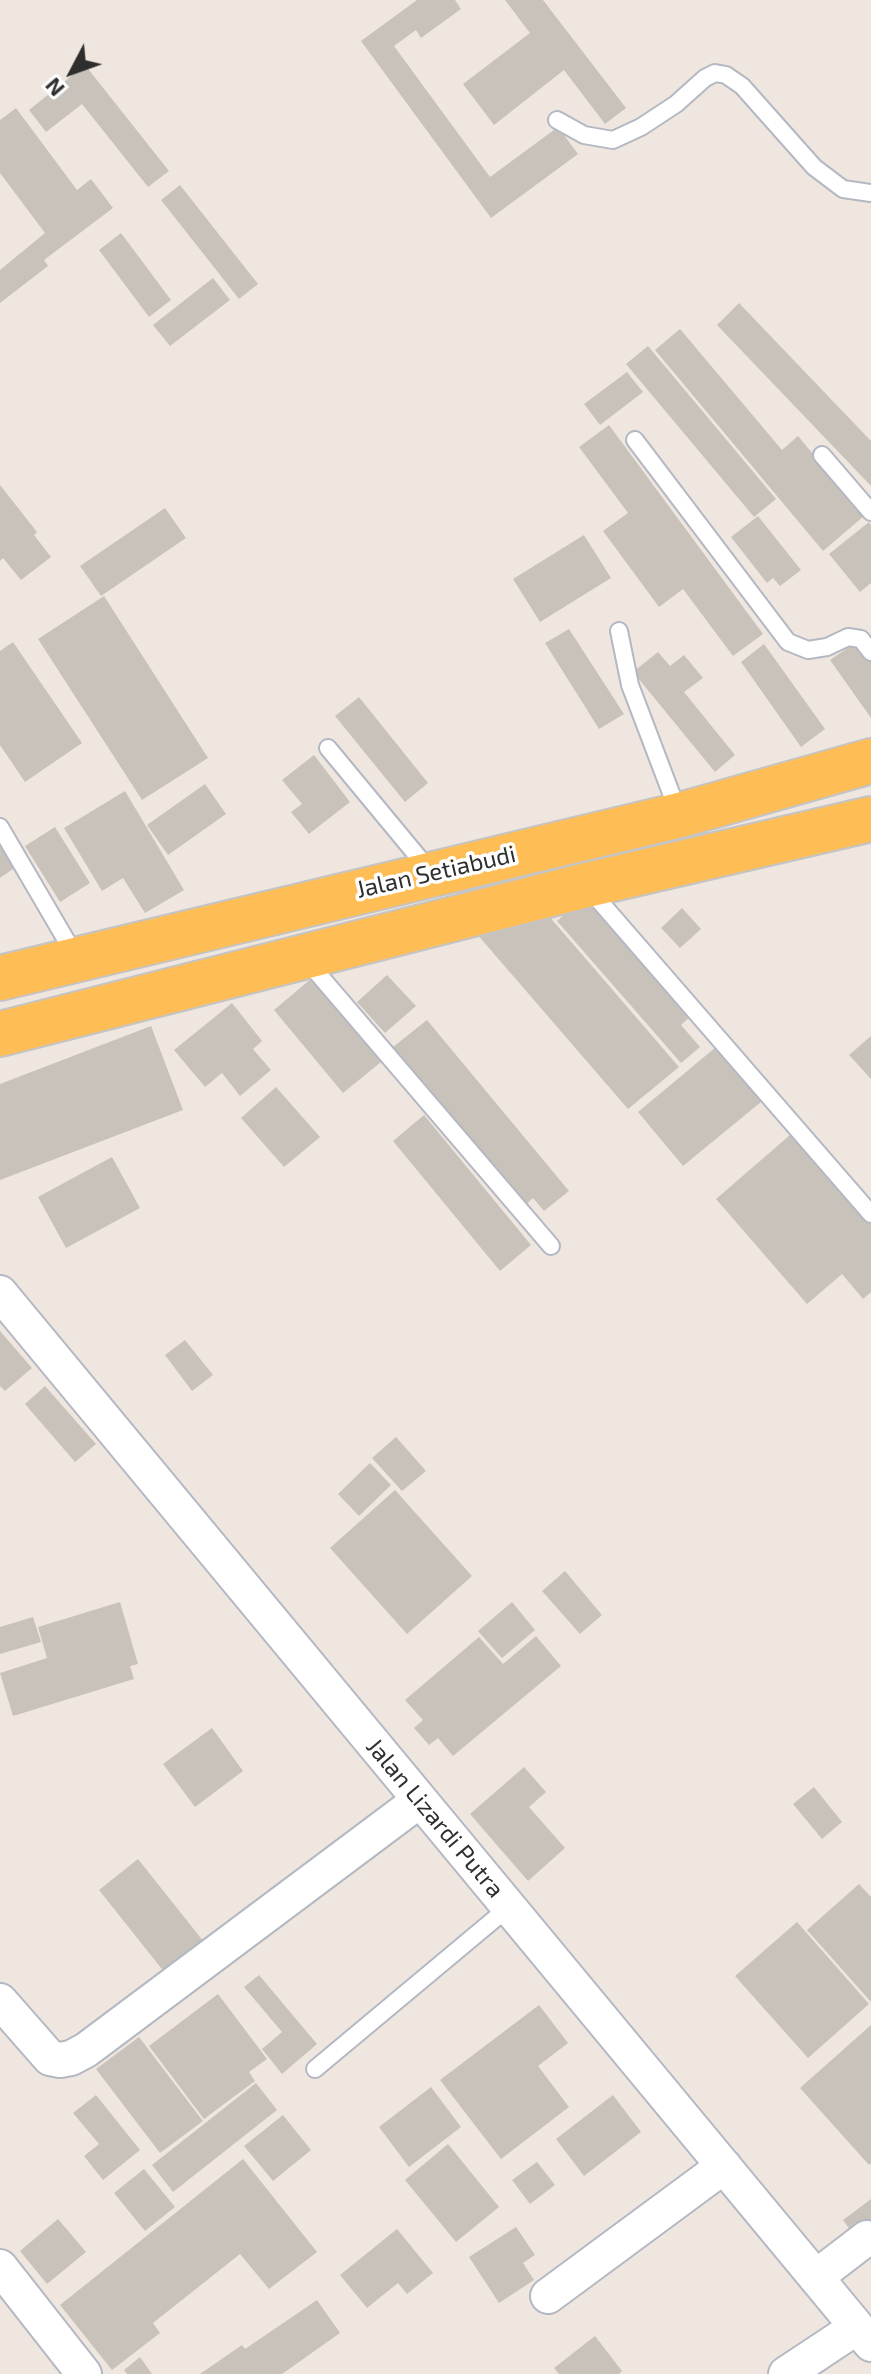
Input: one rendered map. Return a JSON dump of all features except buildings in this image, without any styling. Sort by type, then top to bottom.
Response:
[{"type":"main road","name":"Jalan Setiabudi","points":[[0,978],[680,815],[871,761]]},
{"type":"main road","name":"Jalan Setiabudi","points":[[0,1034],[587,885],[871,819]]},
{"type":"street","name":"Jalan Lizardi Putra","points":[[0,1293],[864,2335]]},
{"type":"street","points":[[0,2001],[50,2058],[71,2058],[86,2050],[420,1800]]},
{"type":"street","points":[[548,2296],[724,2166]]},
{"type":"street","points":[[816,2277],[867,2238]]},
{"type":"street","points":[[0,2267],[84,2374]]},
{"type":"street","points":[[786,2374],[864,2335]]},
{"type":"lane","points":[[557,120],[584,135],[613,140],[641,127],[676,104],[705,78],[715,73],[726,75],[742,86],[814,167],[843,189],[871,193]]},
{"type":"lane","points":[[635,440],[788,642],[808,650],[827,647],[848,637],[861,639],[871,652]]},
{"type":"lane","points":[[822,455],[871,512]]},
{"type":"lane","points":[[619,631],[630,685],[680,815]]},
{"type":"lane","points":[[328,748],[431,873]]},
{"type":"lane","points":[[0,827],[77,958]]},
{"type":"lane","points":[[587,885],[871,1214]]},
{"type":"lane","points":[[303,956],[551,1246]]},
{"type":"lane","points":[[315,2069],[509,1907]]}]
